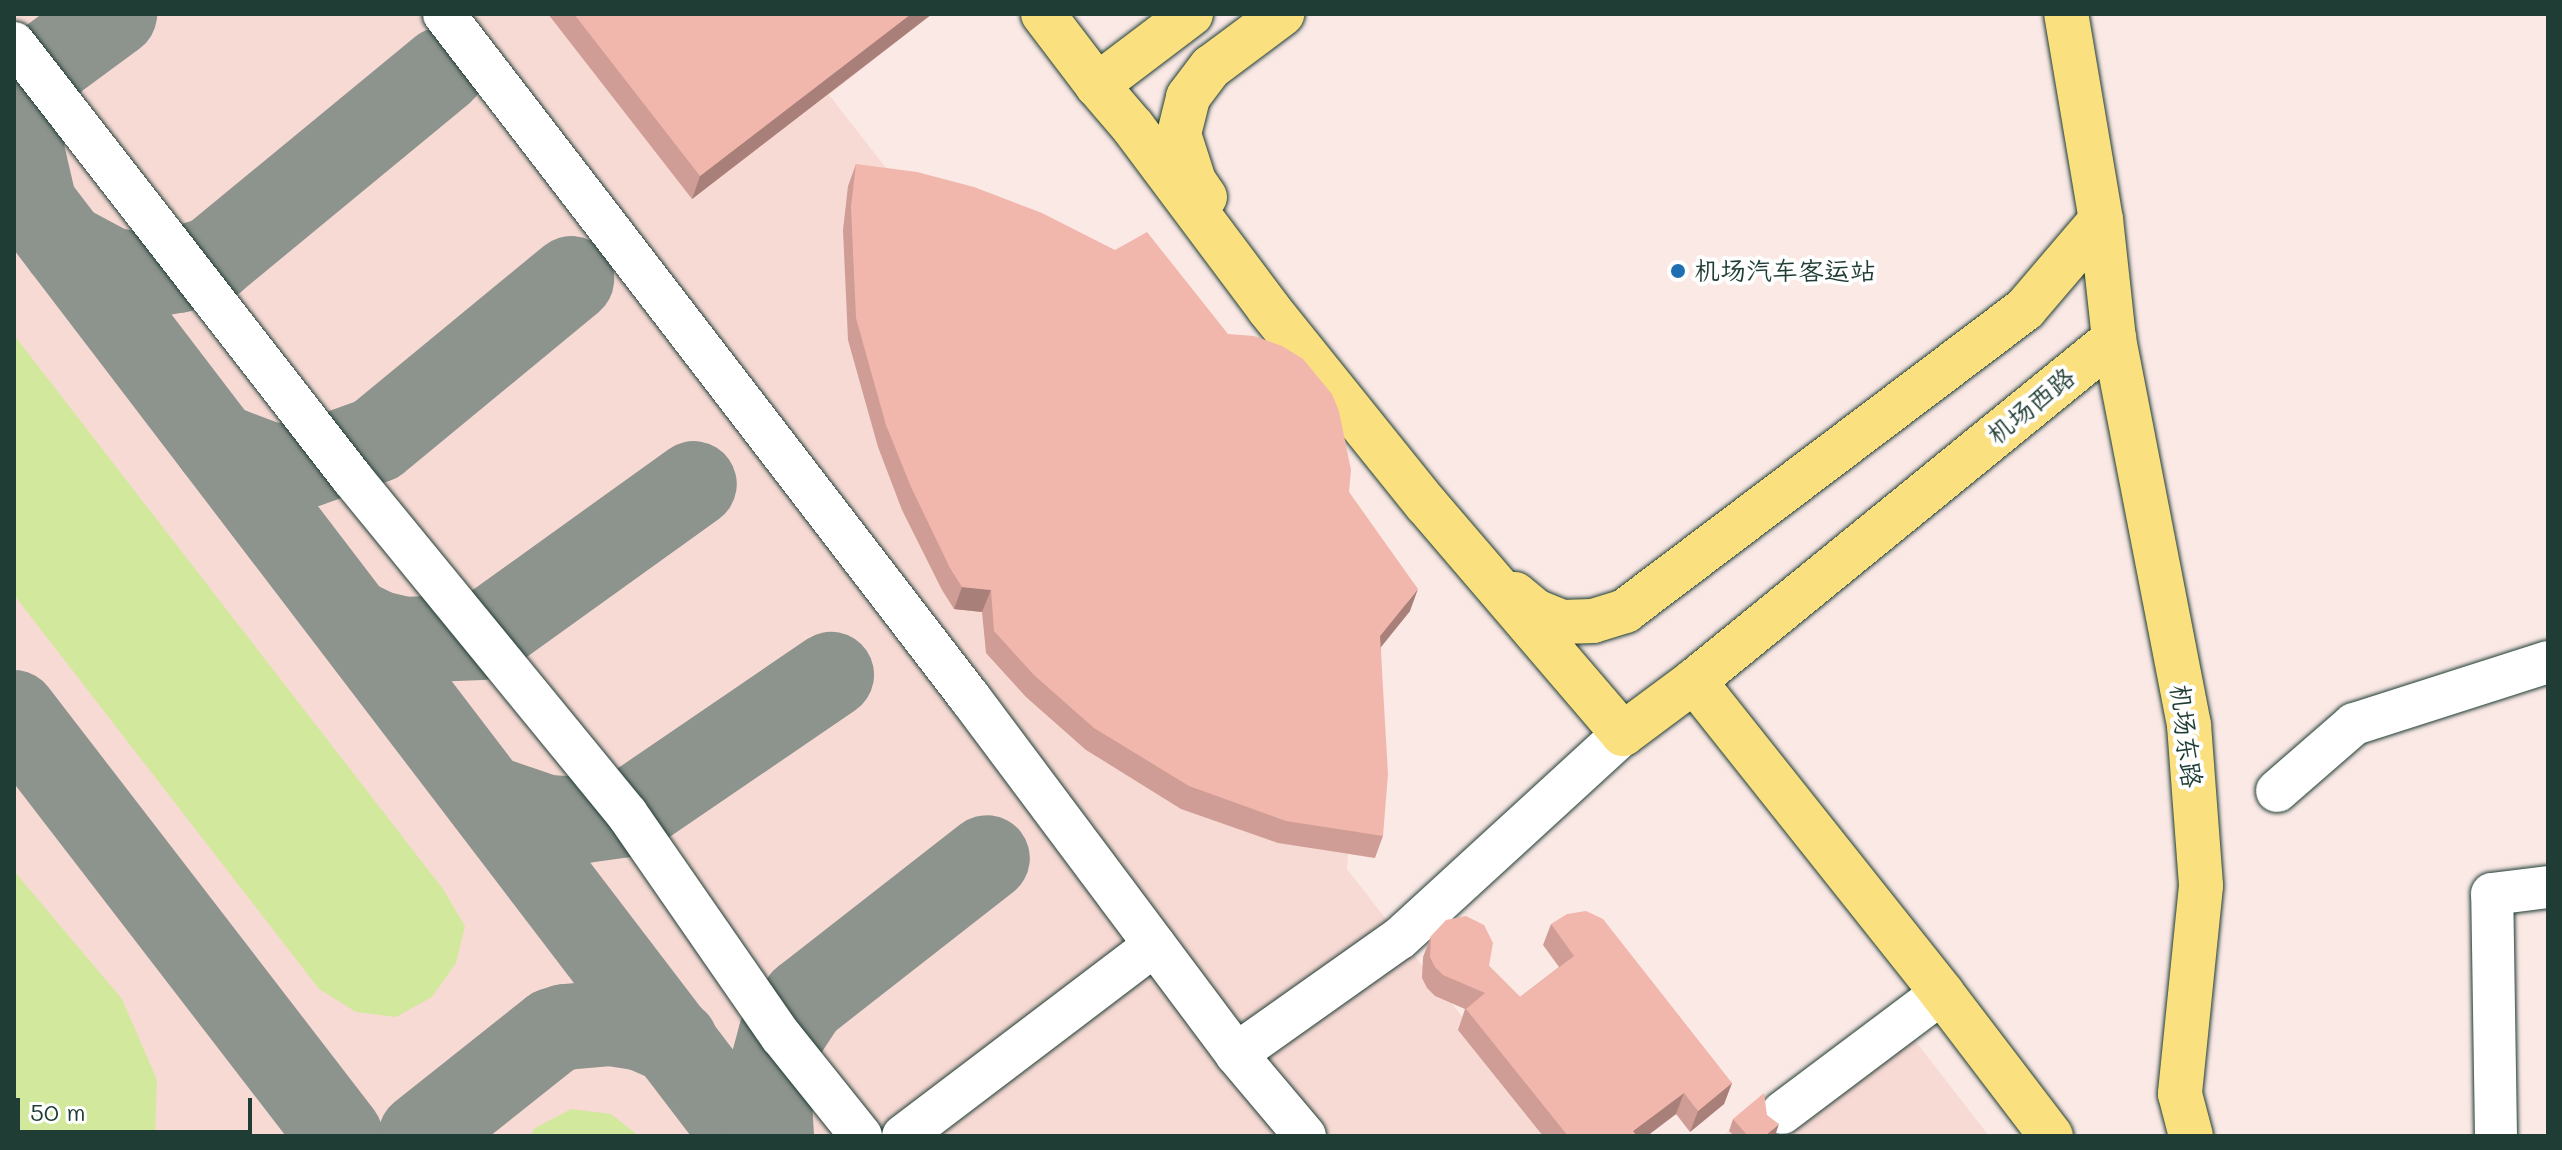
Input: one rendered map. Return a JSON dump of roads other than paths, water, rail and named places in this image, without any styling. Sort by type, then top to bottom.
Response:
[{"type":"main road","points":[[1043,14],[1133,127],[1269,309],[1426,504],[1623,734]]},
{"type":"main road","points":[[1097,85],[1191,14]]},
{"type":"main road","points":[[1282,14],[1211,67],[1188,97],[1179,134],[1194,181],[1267,285],[1485,567],[1535,611],[1562,622],[1593,621],[1625,611],[2025,309],[2101,220]]},
{"type":"main road","points":[[2066,14],[2101,220],[2114,339]]},
{"type":"main road","name":"机场西路","points":[[1623,734],[1694,681],[2114,339]]},
{"type":"main road","name":"机场东路","points":[[2114,339],[2189,725],[2201,886],[2180,1094],[2191,1136]]},
{"type":"main road","points":[[1694,681],[1942,993],[2051,1136]]},
{"type":"street","points":[[444,14],[970,698],[1236,1054],[1305,1136]]},
{"type":"street","points":[[14,43],[352,478],[627,814],[781,1036],[861,1136]]},
{"type":"street","points":[[2277,791],[2354,724],[2548,662]]},
{"type":"street","points":[[1236,1054],[1400,938],[1623,734]]},
{"type":"street","points":[[2496,1136],[2492,894],[2548,887]]},
{"type":"street","points":[[903,1136],[1155,945]]},
{"type":"street","points":[[1782,1113],[1942,993]]},
{"type":"place","name":"机场汽车客运站","points":[[1678,271]]}]
